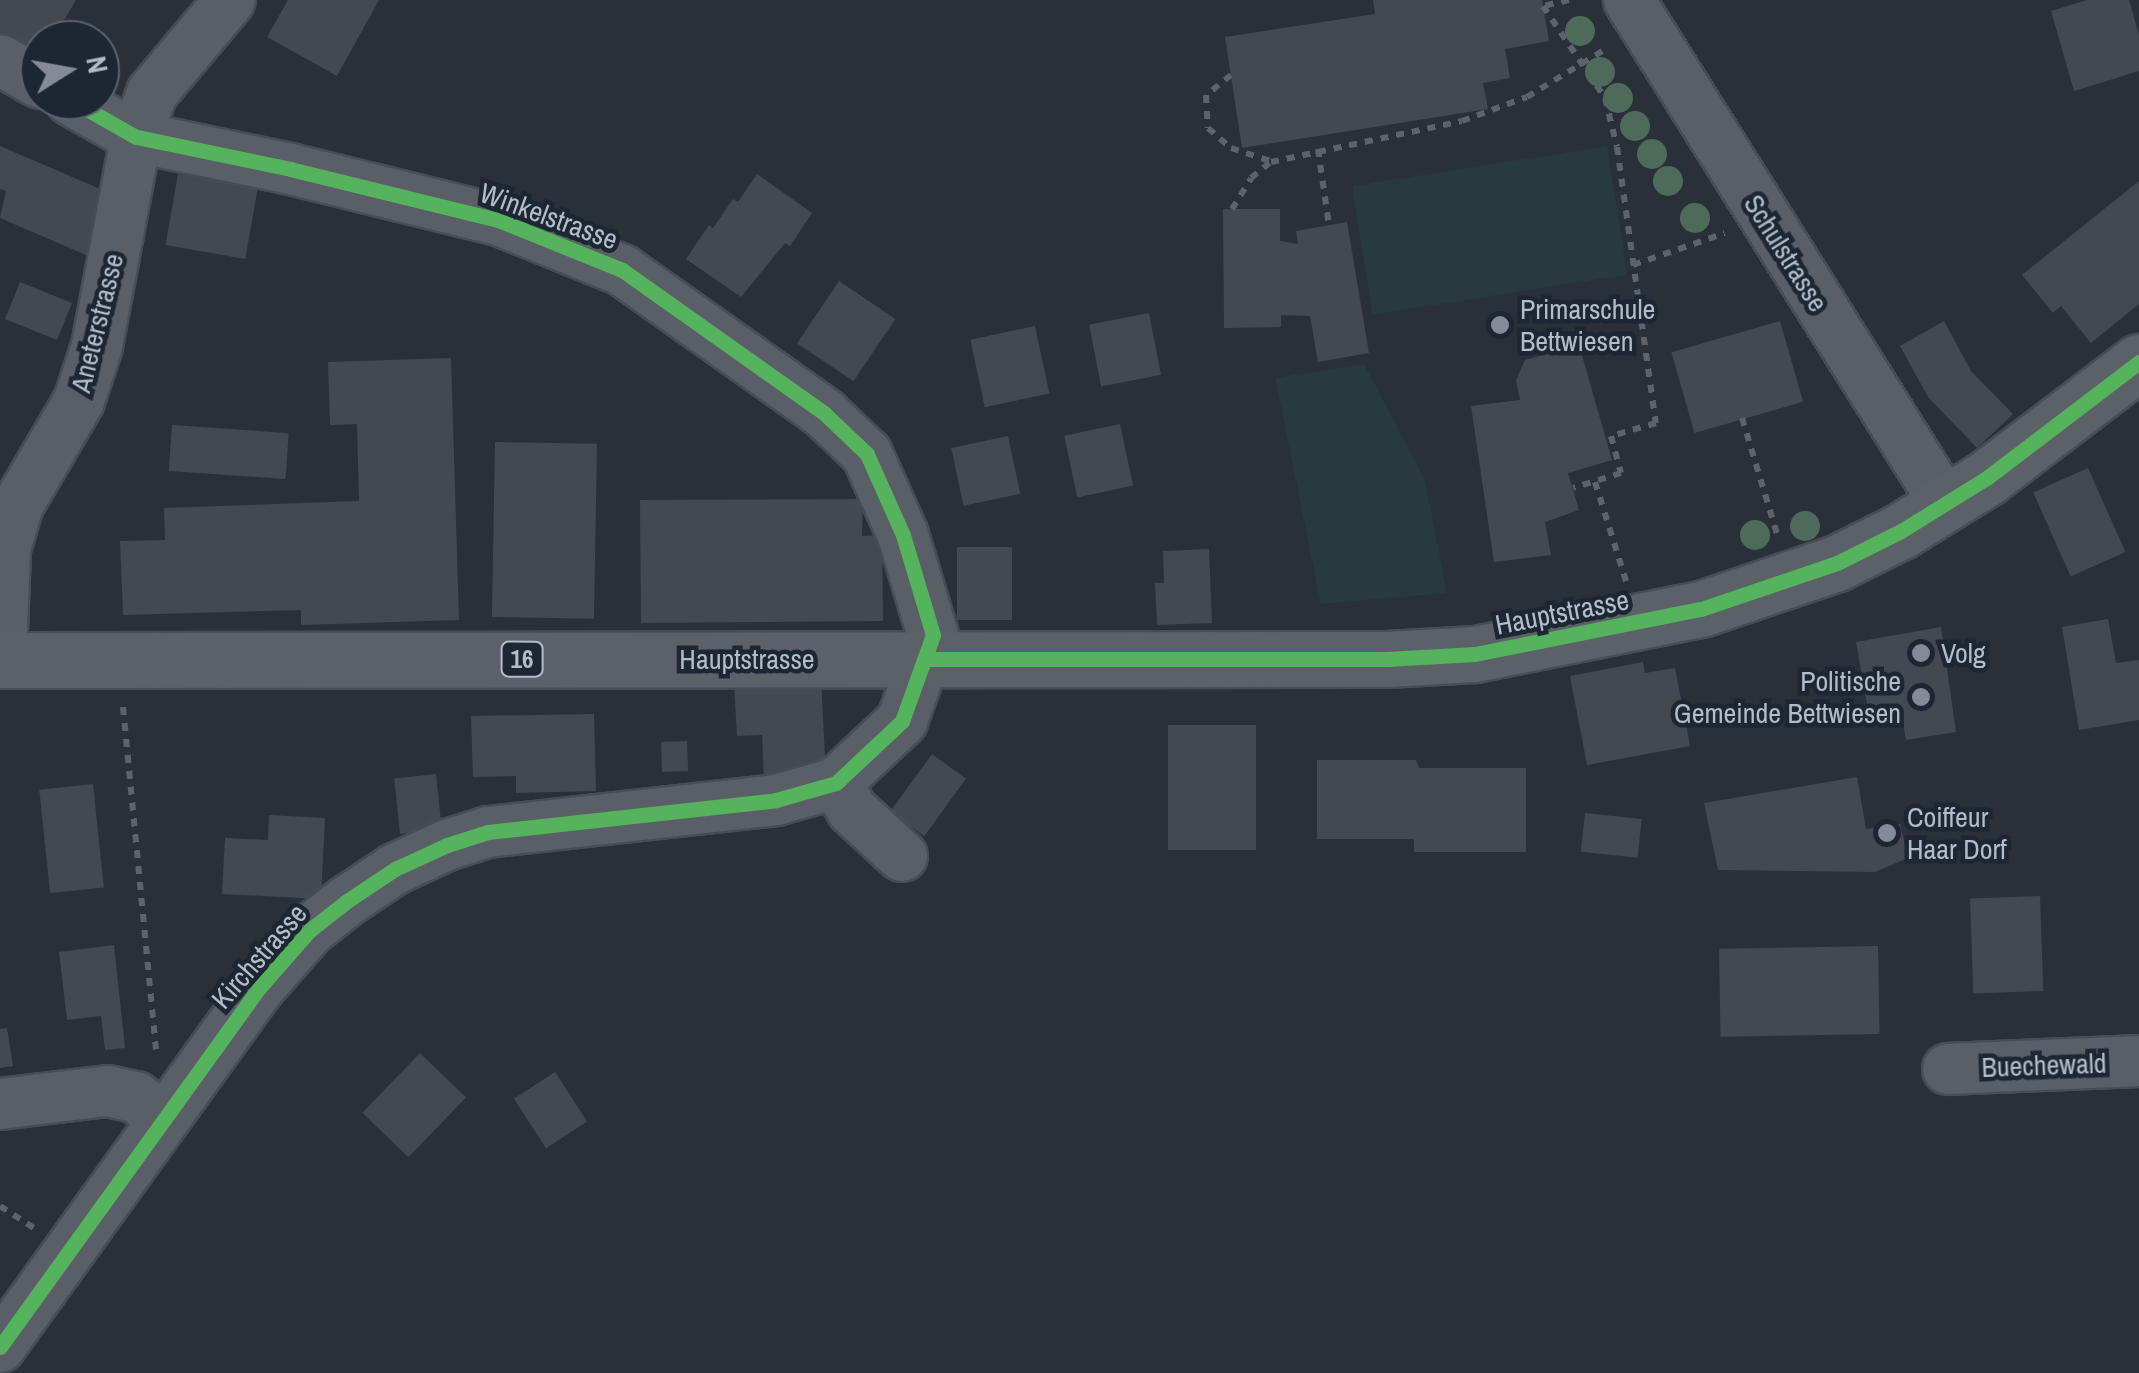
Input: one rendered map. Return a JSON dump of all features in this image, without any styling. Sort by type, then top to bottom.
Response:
[{"type":"main road","name":"Hauptstrasse","points":[[1,660],[1388,659],[1475,654],[1638,623],[1747,596],[1837,563],[1946,505],[2139,362]]},
{"type":"street","name":"Aneterstrasse","points":[[1,660],[5,549],[18,505],[79,401],[96,346],[136,137],[152,93],[230,0]]},
{"type":"street","name":"Schulstrasse","points":[[1637,13],[1946,505]]},
{"type":"street","name":"Winkelstrasse","points":[[106,120],[136,137],[291,168],[498,220],[622,270],[824,413],[867,454],[925,597],[933,635],[924,660]]},
{"type":"street","name":"Kirchstrasse","points":[[0,1348],[162,1118],[259,988],[310,930],[396,869],[448,844],[488,832],[776,800],[836,783],[902,721],[924,660]]},
{"type":"street","points":[[836,783],[852,810],[902,856]]},
{"type":"street","name":"Buechewald","points":[[1948,1069],[2139,1062]]},
{"type":"street","points":[[0,1104],[107,1091],[136,1097],[162,1118]]},
{"type":"path","points":[[1569,0],[1543,6],[1585,62],[1605,98],[1656,423],[1611,436],[1622,473],[1573,488]]},
{"type":"path","points":[[1232,209],[1251,178],[1271,162],[1462,121],[1528,97],[1585,62],[1637,13]]},
{"type":"path","points":[[1231,75],[1206,95],[1208,128],[1232,148],[1271,162]]},
{"type":"path","points":[[1318,149],[1329,226]]},
{"type":"path","points":[[1633,265],[1716,239],[1760,212]]},
{"type":"path","points":[[1742,418],[1782,552]]},
{"type":"path","points":[[1595,482],[1628,585]]},
{"type":"path","points":[[122,700],[162,1118]]},
{"type":"path","points":[[0,1206],[21,1220]]},
{"type":"green space","points":[[1607,146],[1627,274],[1373,315],[1352,186]]},
{"type":"green space","points":[[1364,364],[1425,480],[1447,593],[1321,604],[1275,378]]},
{"type":"building","points":[[0,0],[76,0],[64,20],[20,20],[20,49],[0,39]]},
{"type":"building","points":[[288,0],[379,0],[337,76],[267,37]]},
{"type":"building","points":[[1373,0],[1542,0],[1549,41],[1505,49],[1510,78],[1483,83],[1488,109],[1242,148],[1225,37],[1375,14]]},
{"type":"building","points":[[2087,0],[2129,0],[2139,35],[2139,71],[2074,91],[2051,11]]},
{"type":"building","points":[[0,146],[112,194],[86,255],[0,218],[6,191],[0,189]]},
{"type":"building","points":[[178,174],[258,188],[245,259],[165,245]]},
{"type":"building","points":[[757,174],[812,213],[790,246],[785,243],[741,297],[686,259],[709,225],[713,228],[733,199],[738,202]]},
{"type":"building","points":[[2139,181],[2139,304],[2091,343],[2061,306],[2053,313],[2022,275]]},
{"type":"building","points":[[1223,209],[1280,209],[1280,241],[1298,244],[1296,231],[1347,222],[1369,353],[1318,362],[1310,316],[1281,315],[1281,327],[1224,328]]},
{"type":"building","points":[[839,281],[895,319],[853,381],[797,343]]},
{"type":"building","points":[[20,282],[72,303],[57,340],[5,319]]},
{"type":"building","points":[[1149,313],[1161,375],[1101,386],[1089,325]]},
{"type":"building","points":[[1780,321],[1803,402],[1695,433],[1671,352]]},
{"type":"building","points":[[1944,321],[1971,371],[2013,414],[1977,448],[1928,397],[1900,346]]},
{"type":"building","points":[[1035,326],[1049,393],[985,407],[970,340]]},
{"type":"building","points":[[1579,345],[1612,460],[1568,473],[1579,510],[1545,522],[1551,555],[1494,562],[1471,406],[1520,400],[1516,380],[1525,360]]},
{"type":"building","points":[[451,358],[459,620],[301,625],[301,610],[123,615],[120,541],[165,540],[164,508],[359,501],[357,424],[330,425],[328,362]]},
{"type":"building","points":[[1120,424],[1133,486],[1077,497],[1064,436]]},
{"type":"building","points":[[172,425],[289,433],[286,479],[169,471]]},
{"type":"building","points":[[1008,436],[1020,494],[964,506],[951,448]]},
{"type":"building","points":[[495,442],[597,444],[594,619],[492,617]]},
{"type":"building","points":[[2088,468],[2125,552],[2071,576],[2033,492]]},
{"type":"building","points":[[863,499],[862,536],[882,535],[883,621],[641,623],[640,500]]},
{"type":"building","points":[[957,547],[1012,547],[1012,620],[957,620]]},
{"type":"building","points":[[1209,549],[1212,623],[1157,625],[1155,583],[1164,583],[1163,551]]},
{"type":"building","points":[[2108,619],[2116,663],[2139,660],[2139,720],[2079,730],[2062,627]]},
{"type":"building","points":[[1941,627],[1956,732],[1906,740],[1900,705],[1868,710],[1856,642]]},
{"type":"building","points":[[1643,662],[1645,673],[1675,668],[1690,746],[1587,765],[1570,676]]},
{"type":"building","points":[[821,677],[826,777],[764,780],[762,735],[737,736],[734,682]]},
{"type":"building","points":[[594,714],[596,791],[516,793],[516,776],[473,777],[471,716]]},
{"type":"building","points":[[1168,725],[1256,725],[1256,850],[1168,850]]},
{"type":"building","points":[[687,741],[688,771],[662,772],[661,742]]},
{"type":"building","points":[[932,754],[966,779],[924,836],[890,811]]},
{"type":"building","points":[[1317,760],[1416,760],[1419,768],[1526,768],[1526,852],[1414,852],[1414,839],[1317,839]]},
{"type":"building","points":[[436,774],[442,830],[400,834],[394,778]]},
{"type":"building","points":[[1857,777],[1866,829],[1900,824],[1908,858],[1875,872],[1718,870],[1704,803]]},
{"type":"building","points":[[93,784],[104,887],[50,893],[39,790]]},
{"type":"building","points":[[1585,813],[1642,819],[1638,858],[1581,852]]},
{"type":"building","points":[[269,815],[325,818],[321,899],[222,894],[225,838],[268,840]]},
{"type":"building","points":[[2040,896],[2043,991],[1973,993],[1970,898]]},
{"type":"building","points":[[114,945],[125,1048],[105,1050],[101,1016],[67,1020],[59,952]]},
{"type":"building","points":[[1878,946],[1880,1034],[1721,1037],[1719,949]]},
{"type":"building","points":[[7,1028],[13,1066],[0,1068],[0,1029]]},
{"type":"building","points":[[420,1053],[466,1097],[408,1157],[362,1113]]},
{"type":"building","points":[[555,1072],[587,1121],[546,1148],[514,1099]]},
{"type":"cycle path","points":[[0,1347],[259,988],[310,930],[347,901],[395,869],[447,845],[488,832],[776,800],[836,783],[902,721],[933,635],[903,535],[867,454],[824,413],[622,270],[498,220],[291,169],[136,137],[106,120]]},
{"type":"cycle path","points":[[925,659],[1387,659],[1475,654],[1701,609],[1837,563],[1901,531],[1988,477],[2139,362]]},
{"type":"place","name":"Primarschule Bettwiesen","points":[[1500,325]]},
{"type":"place","name":"Volg","points":[[1921,653]]},
{"type":"place","name":"Politische Gemeinde Bettwiesen","points":[[1921,697]]},
{"type":"place","name":"Coiffeur Haar Dorf","points":[[1887,833]]}]
